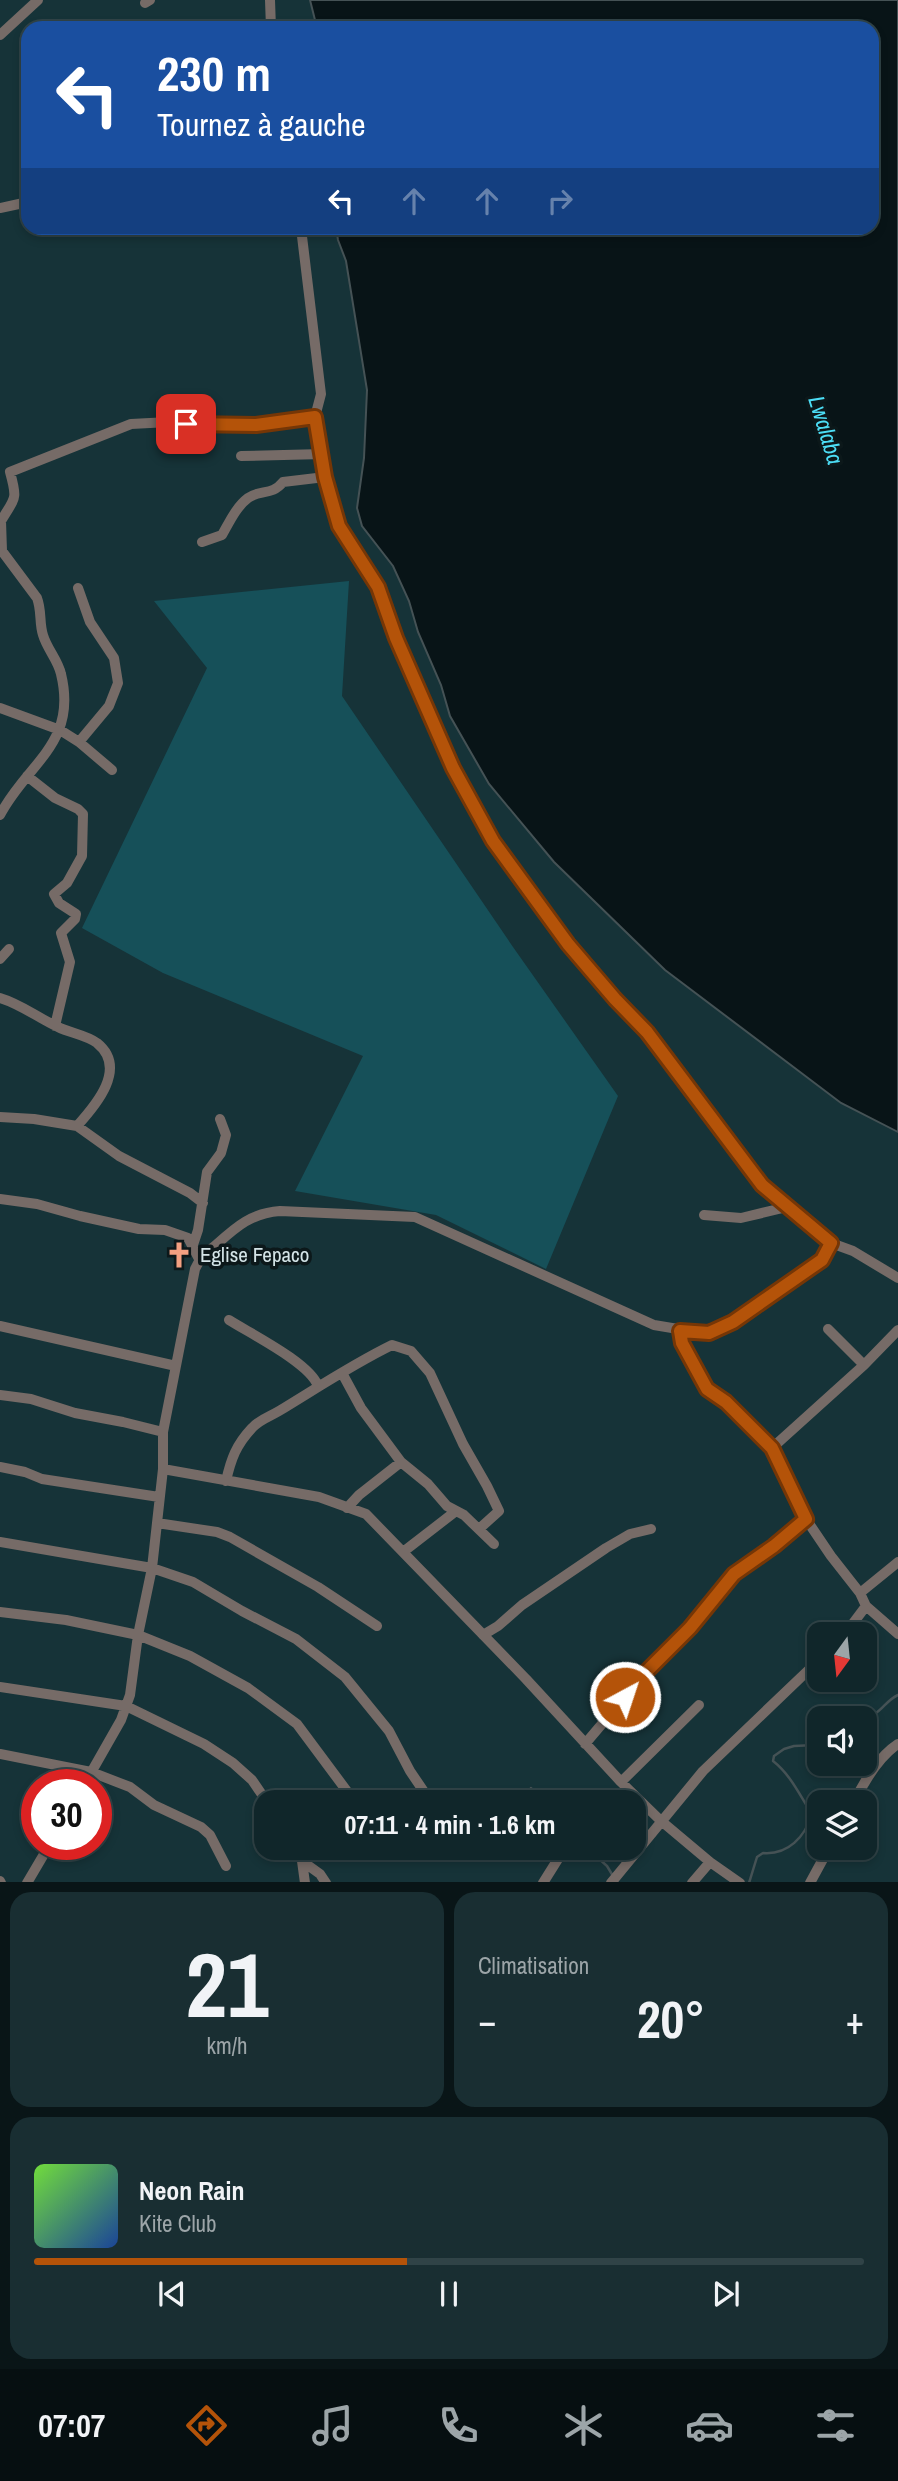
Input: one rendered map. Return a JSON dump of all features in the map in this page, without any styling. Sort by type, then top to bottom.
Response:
[{"type":"street","points":[[0,34],[38,0]]},
{"type":"street","points":[[270,0],[271,21]]},
{"type":"street","points":[[0,208],[21,204]]},
{"type":"street","points":[[302,235],[321,394],[315,417],[325,477],[339,526],[378,587],[396,638],[453,768],[493,841],[568,944],[647,1032],[762,1185],[831,1243],[853,1251],[898,1278]]},
{"type":"street","points":[[0,815],[15,789],[45,757],[60,730],[63,685],[60,669],[43,636],[41,607],[37,598],[2,551],[1,520],[14,504],[15,489],[10,472],[131,424],[169,422],[256,425],[315,417]]},
{"type":"street","points":[[241,456],[323,454]]},
{"type":"street","points":[[202,542],[222,535],[249,497],[276,490],[283,482],[325,477]]},
{"type":"street","points":[[78,588],[90,622],[109,648],[118,674],[118,683],[109,706],[79,742]]},
{"type":"street","points":[[0,708],[60,730],[112,770]]},
{"type":"street","points":[[27,776],[55,798],[83,814],[82,856],[67,883],[54,894],[59,903],[76,915],[61,933],[71,962],[55,1026]]},
{"type":"street","points":[[0,959],[9,949]]},
{"type":"street","points":[[0,998],[43,1017],[55,1026],[97,1043],[111,1065],[111,1074],[103,1092],[77,1126]]},
{"type":"street","points":[[0,1117],[77,1126],[119,1156],[190,1193],[203,1203]]},
{"type":"street","points":[[193,1245],[207,1172],[221,1153],[226,1135],[220,1119]]},
{"type":"street","points":[[0,1199],[37,1204],[139,1229],[165,1230],[188,1238],[199,1259]]},
{"type":"street","points":[[704,1215],[741,1218],[787,1207]]},
{"type":"street","points":[[93,1769],[126,1706],[152,1568],[163,1469],[163,1432],[195,1269],[199,1259],[233,1228],[264,1212],[291,1210],[415,1217],[654,1325],[680,1331],[709,1333],[733,1322],[822,1260],[831,1243]]},
{"type":"street","points":[[229,1320],[294,1360],[316,1380],[318,1386]]},
{"type":"street","points":[[0,1326],[176,1366]]},
{"type":"street","points":[[828,1328],[864,1366]]},
{"type":"street","points":[[772,1448],[864,1366],[898,1330]]},
{"type":"street","points":[[680,1331],[682,1343],[707,1389],[726,1402],[772,1448],[806,1519],[866,1606],[898,1634]]},
{"type":"street","points":[[226,1481],[232,1454],[262,1418],[279,1411],[361,1360],[392,1345],[416,1355],[430,1373],[463,1444],[499,1511],[479,1529]]},
{"type":"street","points":[[342,1373],[361,1408],[401,1462],[428,1484],[447,1506],[479,1529],[494,1544]]},
{"type":"street","points":[[0,1395],[32,1399],[75,1413],[163,1432]]},
{"type":"street","points":[[347,1508],[359,1495],[401,1462]]},
{"type":"street","points":[[0,1467],[42,1479],[159,1497]]},
{"type":"street","points":[[163,1469],[319,1497],[366,1514],[621,1782],[660,1820],[710,1862],[740,1882]]},
{"type":"street","points":[[403,1552],[456,1511]]},
{"type":"street","points":[[585,1744],[646,1672],[690,1628],[734,1574],[806,1519]]},
{"type":"street","points":[[157,1523],[217,1532],[230,1537],[318,1587],[377,1626]]},
{"type":"street","points":[[483,1635],[606,1548],[630,1534],[650,1529]]},
{"type":"street","points":[[0,1542],[152,1568],[193,1582],[296,1639],[345,1677],[389,1731],[423,1790]]},
{"type":"street","points":[[860,1594],[898,1562]]},
{"type":"street","points":[[854,1622],[866,1606]]},
{"type":"street","points":[[0,1612],[66,1620],[138,1635],[190,1656],[248,1688],[297,1724],[346,1790]]},
{"type":"street","points":[[613,1879],[703,1771],[807,1671]]},
{"type":"street","points":[[0,1688],[126,1706],[204,1744],[233,1763],[258,1790]]},
{"type":"street","points":[[621,1782],[699,1705]]},
{"type":"street","points":[[860,1790],[866,1778],[898,1744]]},
{"type":"street","points":[[0,1754],[76,1769]]},
{"type":"street","points":[[112,1780],[130,1787],[154,1805],[201,1827],[210,1835],[226,1866]]},
{"type":"street","points":[[27,1882],[40,1860]]},
{"type":"street","points":[[299,1860],[305,1882]]},
{"type":"street","points":[[304,1860],[326,1882]]},
{"type":"street","points":[[543,1882],[557,1860]]},
{"type":"street","points":[[810,1882],[822,1860]]},
{"type":"street","points":[[692,1882],[710,1862]]},
{"type":"shaded area","points":[[349,581],[342,696],[618,1096],[546,1269],[436,1215],[295,1191],[363,1056],[163,973],[82,928],[207,668],[154,601]]},
{"type":"water","name":"Lwalaba","points":[[310,0],[898,0],[898,1132],[841,1103],[665,970],[554,862],[489,784],[450,716],[441,685],[393,566],[362,526],[357,508],[364,458],[367,390],[346,261],[337,235],[879,235],[879,21],[315,21]]},
{"type":"waterway","points":[[877,1712],[898,1695]]},
{"type":"waterway","points":[[749,1882],[757,1857],[763,1853],[788,1848],[800,1837],[809,1822],[812,1814],[790,1779],[773,1761],[774,1756],[784,1749],[807,1745]]},
{"type":"waterway","points":[[600,1860],[613,1876]]},
{"type":"place","name":"Eglise Fepaco","points":[[179,1255]]},
{"type":"route","points":[[186,424],[256,425],[315,417],[325,477],[339,526],[378,587],[396,638],[453,768],[493,841],[568,944],[647,1032],[762,1185],[831,1243],[822,1260],[733,1322],[709,1333],[680,1331],[687,1354],[707,1389],[726,1402],[772,1448],[806,1519],[734,1574],[690,1628],[625,1697]]}]
